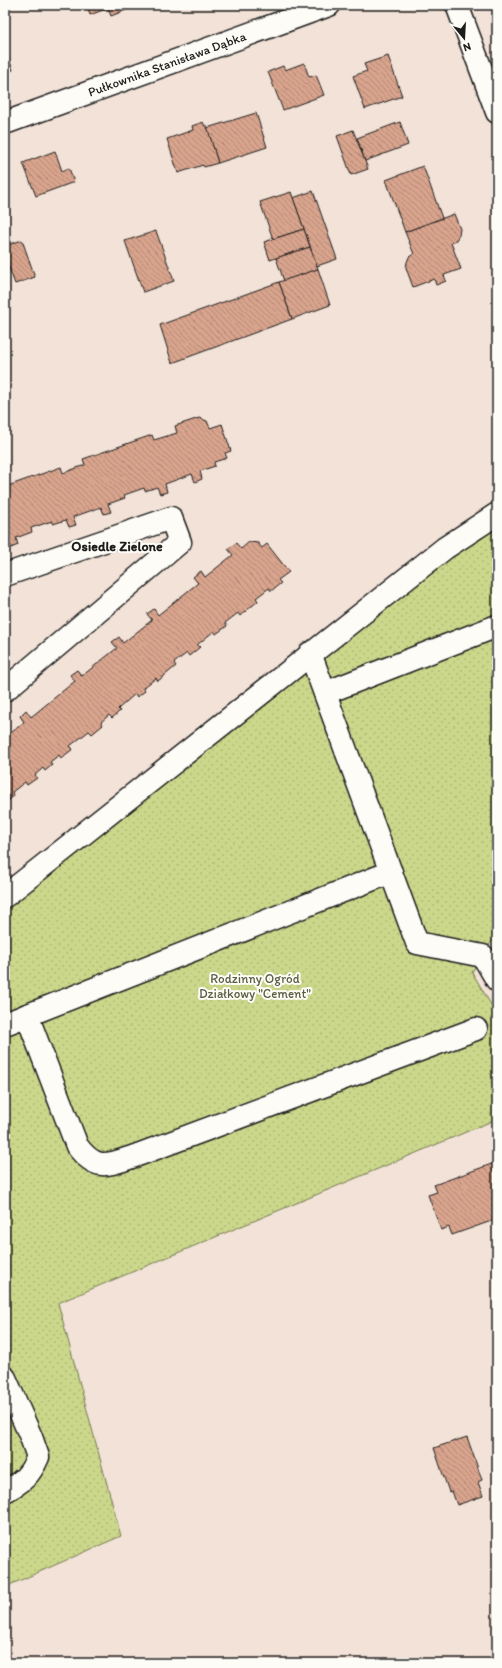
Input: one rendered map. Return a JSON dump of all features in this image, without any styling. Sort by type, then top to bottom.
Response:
[{"type":"street","name":"Pułkownika Stanisława Dąbka","points":[[5,123],[329,5]]},
{"type":"street","points":[[457,5],[497,112]]},
{"type":"street","points":[[5,896],[310,653],[445,548],[497,514]]},
{"type":"street","points":[[5,575],[171,518],[180,542],[5,690]]},
{"type":"street","points":[[325,693],[497,626]]},
{"type":"street","points":[[310,653],[417,943],[483,956],[497,980]]},
{"type":"street","points":[[5,1024],[390,872]]},
{"type":"street","points":[[27,1015],[77,1146],[88,1160],[105,1165],[135,1156],[476,1029]]},
{"type":"street","points":[[5,1378],[32,1437],[38,1457],[31,1472],[18,1485],[5,1491]]},
{"type":"green space","name":"Rodzinny Ogród Działkowy \"Cement\"","points":[[497,523],[497,933],[472,972],[497,1015],[497,1119],[58,1303],[121,1536],[5,1587],[5,911],[401,586]]},
{"type":"building","points":[[87,5],[124,5],[126,10],[111,16],[108,8],[90,15]]},
{"type":"building","points":[[5,48],[13,70],[5,73]]},
{"type":"building","points":[[388,56],[402,96],[365,109],[353,76],[367,71],[364,64]]},
{"type":"building","points":[[304,63],[309,77],[316,75],[324,95],[283,110],[268,72],[283,66],[285,70]]},
{"type":"building","points":[[256,113],[267,147],[218,163],[207,128]]},
{"type":"building","points":[[203,122],[205,126],[207,126],[218,163],[204,167],[203,165],[178,173],[167,139],[193,130],[192,126]]},
{"type":"building","points":[[400,122],[408,145],[365,161],[357,138]]},
{"type":"building","points":[[353,130],[368,169],[351,175],[337,136]]},
{"type":"building","points":[[55,151],[62,171],[69,168],[74,182],[36,196],[23,163]]},
{"type":"building","points":[[423,166],[442,218],[405,232],[386,180]]},
{"type":"building","points":[[313,191],[337,259],[317,266],[293,198]]},
{"type":"building","points":[[291,192],[304,229],[273,239],[260,202]]},
{"type":"building","points":[[454,214],[460,229],[456,240],[451,243],[461,269],[444,275],[446,281],[436,285],[434,279],[413,287],[406,268],[409,257],[414,254],[405,232]]},
{"type":"building","points":[[304,229],[310,247],[270,260],[264,242]]},
{"type":"building","points":[[156,231],[174,281],[143,292],[125,241]]},
{"type":"building","points":[[22,240],[35,277],[15,284],[5,257],[5,246]]},
{"type":"building","points":[[310,247],[318,269],[284,281],[276,258]]},
{"type":"building","points":[[318,269],[330,305],[292,319],[279,282]]},
{"type":"building","points":[[279,282],[292,319],[172,363],[160,325]]},
{"type":"building","points":[[199,418],[207,421],[210,428],[222,424],[231,451],[225,453],[227,458],[214,462],[215,466],[200,471],[202,479],[195,482],[192,474],[165,484],[167,492],[160,494],[157,487],[145,491],[144,488],[124,495],[125,498],[108,504],[111,512],[104,514],[101,507],[73,517],[76,525],[69,527],[66,520],[53,524],[52,521],[31,528],[32,532],[16,538],[18,545],[11,548],[8,540],[5,541],[5,487],[61,467],[63,473],[85,465],[83,459],[152,435],[154,440],[177,433],[175,426]]},
{"type":"building","points":[[249,542],[258,543],[262,548],[267,544],[289,572],[278,580],[281,583],[271,591],[269,588],[256,598],[258,601],[240,616],[238,613],[225,623],[227,626],[216,634],[214,631],[197,645],[200,647],[189,656],[187,653],[174,663],[176,666],[158,681],[156,678],[143,688],[145,691],[137,697],[135,694],[118,709],[120,711],[112,718],[109,715],[101,722],[103,725],[92,734],[89,731],[70,746],[73,749],[61,758],[59,755],[50,762],[52,765],[45,771],[43,768],[35,775],[37,778],[27,785],[25,782],[12,792],[14,796],[5,803],[5,738],[24,722],[20,716],[26,710],[31,717],[75,681],[70,675],[77,670],[82,676],[117,648],[112,642],[119,637],[123,643],[152,620],[147,614],[154,609],[158,615],[198,583],[193,577],[201,571],[205,577],[233,555],[228,549],[236,543],[241,549]]},
{"type":"building","points":[[497,1162],[497,1219],[452,1235],[449,1227],[441,1230],[428,1195],[437,1192],[434,1185]]},
{"type":"building","points":[[467,1437],[482,1480],[478,1482],[483,1496],[457,1505],[452,1491],[449,1492],[434,1448]]},
{"type":"district","name":"Osiedle Zielone","points":[[117,546]]}]
